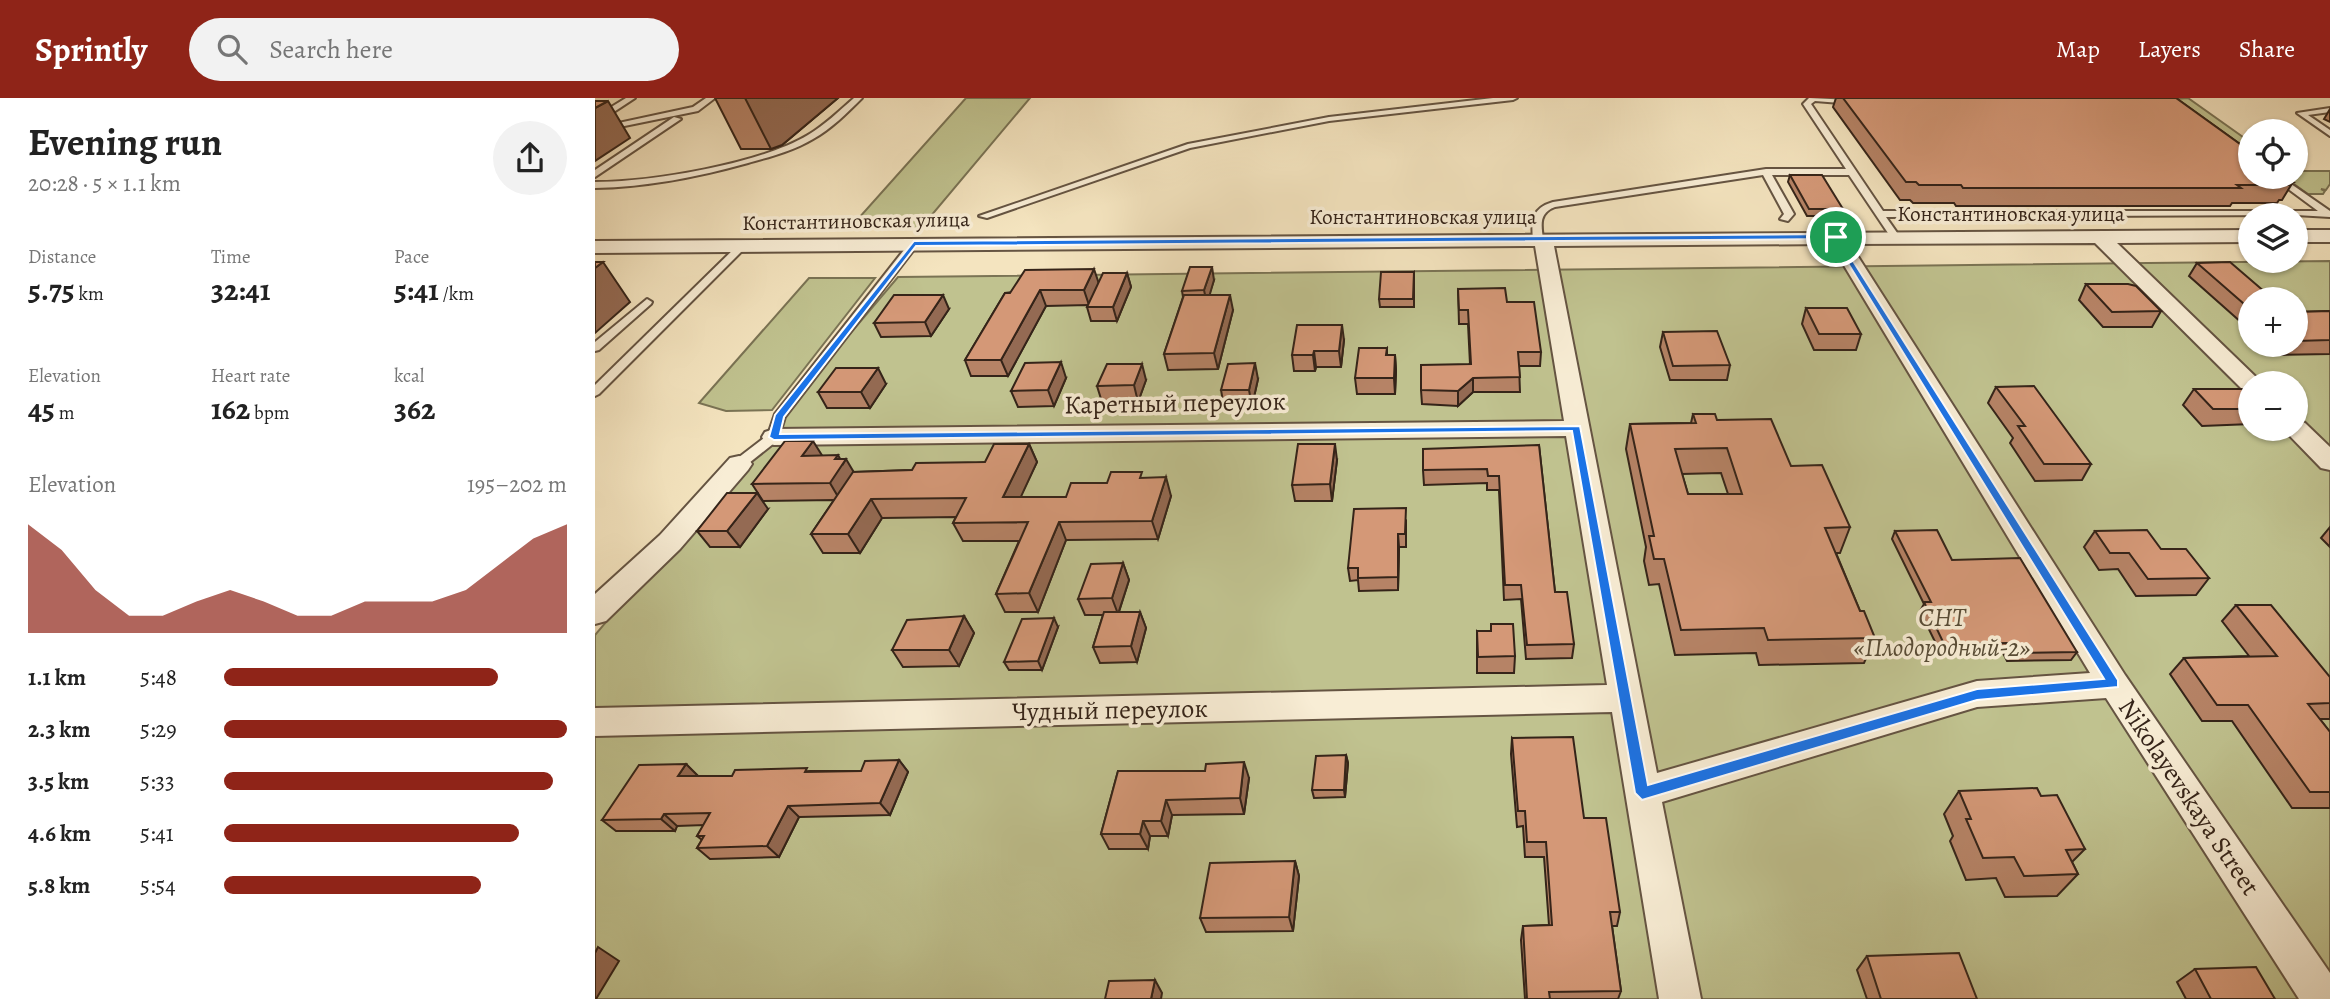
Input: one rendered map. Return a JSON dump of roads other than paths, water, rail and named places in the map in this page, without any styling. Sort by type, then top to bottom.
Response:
[{"type":"street","points":[[2099,236],[2238,372]]},
{"type":"street","name":"Константиновская улица","points":[[595,247],[2238,236]]},
{"type":"street","points":[[2308,236],[2330,236]]},
{"type":"street","name":"Nikolayevskaya Street","points":[[1836,237],[2114,684],[2323,999]]},
{"type":"street","points":[[1540,239],[1577,428],[1680,999]]},
{"type":"street","name":"Каретный переулок","points":[[774,437],[1577,428]]},
{"type":"street","points":[[2308,440],[2330,461]]},
{"type":"street","points":[[595,613],[670,542],[739,464]]},
{"type":"street","points":[[1642,793],[1977,694],[2114,684]]},
{"type":"street","name":"Чудный переулок","points":[[595,722],[1626,698]]},
{"type":"lane","points":[[595,120],[631,98]]},
{"type":"lane","points":[[595,185],[657,179],[775,152],[811,137],[858,98]]},
{"type":"lane","points":[[984,216],[1188,146],[1329,119],[1513,98]]},
{"type":"lane","points":[[1865,103],[1813,98],[1807,104],[1895,237]]},
{"type":"lane","points":[[595,130],[695,109],[714,101]]},
{"type":"lane","points":[[2330,110],[2301,113],[2330,134]]},
{"type":"lane","points":[[595,174],[677,119]]},
{"type":"lane","points":[[1540,239],[1536,215],[1545,207],[1766,172],[1852,172]]},
{"type":"lane","points":[[1766,172],[1789,214],[1785,219]]},
{"type":"lane","points":[[2293,189],[2329,214]]},
{"type":"lane","points":[[1880,214],[2329,214]]},
{"type":"lane","points":[[739,464],[774,437],[779,417],[914,243]]},
{"type":"lane","points":[[595,392],[743,245]]},
{"type":"lane","points":[[595,348],[647,302]]},
{"type":"park label","name":"СНТ «Плодородный-2»","points":[[1942,632]]}]
